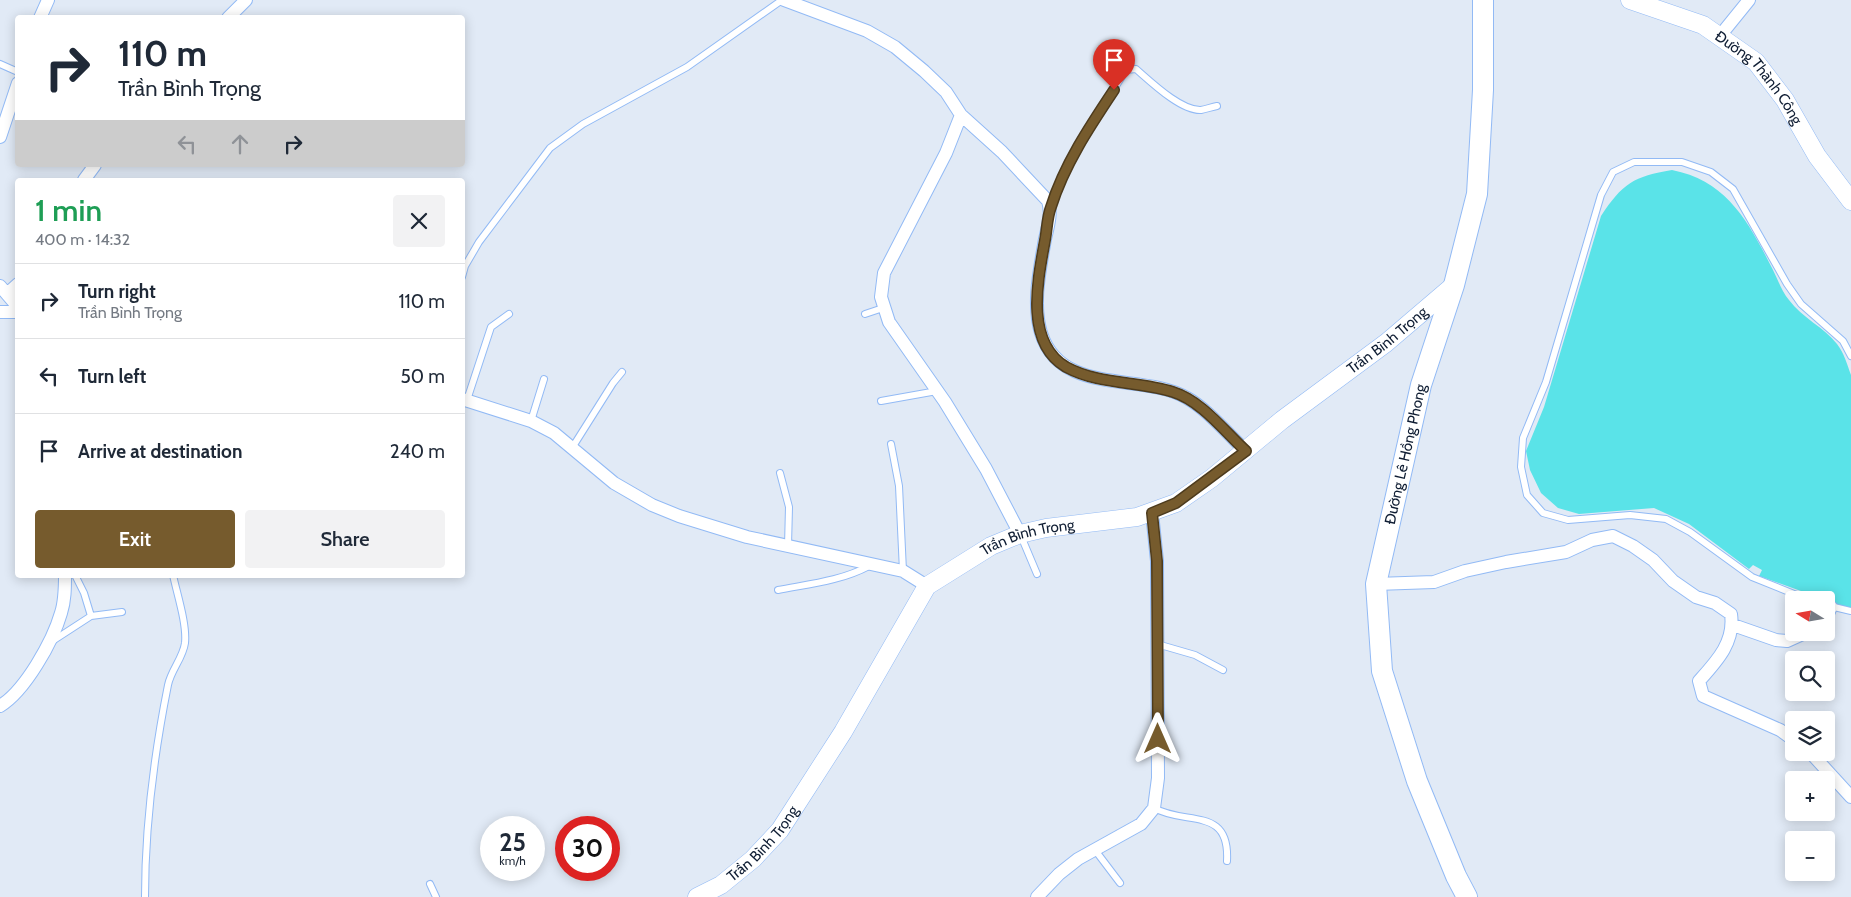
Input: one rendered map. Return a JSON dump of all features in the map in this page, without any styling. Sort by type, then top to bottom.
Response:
[{"type":"main road","name":"Đường Lê Hồng Phong","points":[[1468,897],[1456,876],[1417,781],[1382,671],[1376,584],[1421,385],[1454,285],[1477,194],[1483,90],[1483,0]]},
{"type":"street","points":[[41,15],[48,0]]},
{"type":"street","points":[[231,15],[246,0]]},
{"type":"street","points":[[783,0],[884,39],[930,76],[946,92],[961,115],[1009,159],[1048,201],[1050,208],[1038,280],[1041,332],[1048,349],[1065,366],[1101,380],[1172,392],[1186,397],[1246,451]]},
{"type":"street","name":"Đường Thành Công","points":[[1630,0],[1703,25],[1756,62],[1785,100],[1818,156],[1851,201]]},
{"type":"street","points":[[1719,36],[1748,0]]},
{"type":"street","points":[[0,137],[15,92]]},
{"type":"street","points":[[961,115],[946,153],[884,272],[881,297],[889,322],[937,391],[986,469],[1020,534]]},
{"type":"street","points":[[85,178],[93,167]]},
{"type":"street","points":[[15,285],[3,290],[15,304]]},
{"type":"street","name":"Trần Bình Trọng","points":[[703,896],[723,891],[780,830],[843,732],[927,586],[991,546],[1020,534],[1046,528],[1152,513],[1176,503],[1246,451],[1282,420],[1386,343],[1454,285]]},
{"type":"street","points":[[0,312],[15,312]]},
{"type":"street","points":[[465,400],[532,421],[554,433],[614,483],[652,505],[678,516],[747,537],[903,571],[927,586]]},
{"type":"street","points":[[1036,897],[1059,874],[1095,850],[1141,824],[1154,808],[1158,778],[1157,561],[1152,513]]},
{"type":"street","points":[[1376,584],[1434,582],[1465,571],[1566,552],[1592,540],[1613,536],[1653,560],[1673,581],[1696,597],[1715,603],[1731,614],[1733,629],[1724,648],[1699,681],[1703,696],[1785,734]]},
{"type":"street","points":[[0,706],[12,698],[48,644],[61,615],[65,578]]},
{"type":"street","points":[[1732,625],[1776,640],[1785,641]]},
{"type":"street","points":[[1818,761],[1851,797]]},
{"type":"lane","points":[[465,266],[478,242],[550,148],[583,124],[687,67],[783,0]]},
{"type":"lane","points":[[0,64],[15,71]]},
{"type":"lane","points":[[1050,208],[1075,152],[1126,70],[1136,68],[1170,96],[1188,107],[1200,110],[1217,106]]},
{"type":"lane","points":[[1787,591],[1752,577],[1690,532],[1666,519],[1630,516],[1568,520],[1543,513],[1526,495],[1521,467],[1523,438],[1546,382],[1601,195],[1613,172],[1634,162],[1682,162],[1711,172],[1733,188],[1787,284],[1801,304],[1843,341],[1851,356]]},
{"type":"lane","points":[[865,314],[883,308]]},
{"type":"lane","points":[[465,397],[491,327],[509,314]]},
{"type":"lane","points":[[572,448],[613,382],[622,372]]},
{"type":"lane","points":[[532,421],[544,379]]},
{"type":"lane","points":[[881,401],[937,391]]},
{"type":"lane","points":[[891,444],[899,486],[903,571]]},
{"type":"lane","points":[[780,473],[789,508],[788,546]]},
{"type":"lane","points":[[1020,534],[1037,574]]},
{"type":"lane","points":[[778,590],[837,579],[854,574],[872,564]]},
{"type":"lane","points":[[76,578],[84,593],[90,616]]},
{"type":"lane","points":[[145,897],[146,836],[154,765],[170,676],[181,656],[185,642],[174,578]]},
{"type":"lane","points":[[1835,610],[1851,611]]},
{"type":"lane","points":[[48,644],[90,616],[122,612]]},
{"type":"lane","points":[[1157,644],[1195,655],[1223,670]]},
{"type":"lane","points":[[1154,808],[1216,826],[1224,835],[1228,849],[1227,860]]},
{"type":"lane","points":[[1095,850],[1120,883]]},
{"type":"lane","points":[[430,884],[436,897]]},
{"type":"water","points":[[1672,170],[1691,176],[1708,184],[1735,207],[1755,236],[1787,297],[1800,312],[1832,338],[1845,359],[1851,375],[1851,609],[1835,603],[1835,591],[1801,591],[1759,576],[1762,570],[1753,565],[1749,569],[1689,524],[1654,508],[1579,514],[1558,508],[1541,493],[1530,470],[1526,451],[1544,407],[1601,216],[1616,196],[1630,183],[1659,172]]},
{"type":"route","points":[[1114,90],[1075,152],[1050,208],[1038,280],[1037,308],[1041,332],[1048,349],[1065,366],[1101,380],[1172,392],[1186,397],[1246,451],[1176,503],[1152,513],[1157,561],[1158,739]]}]
